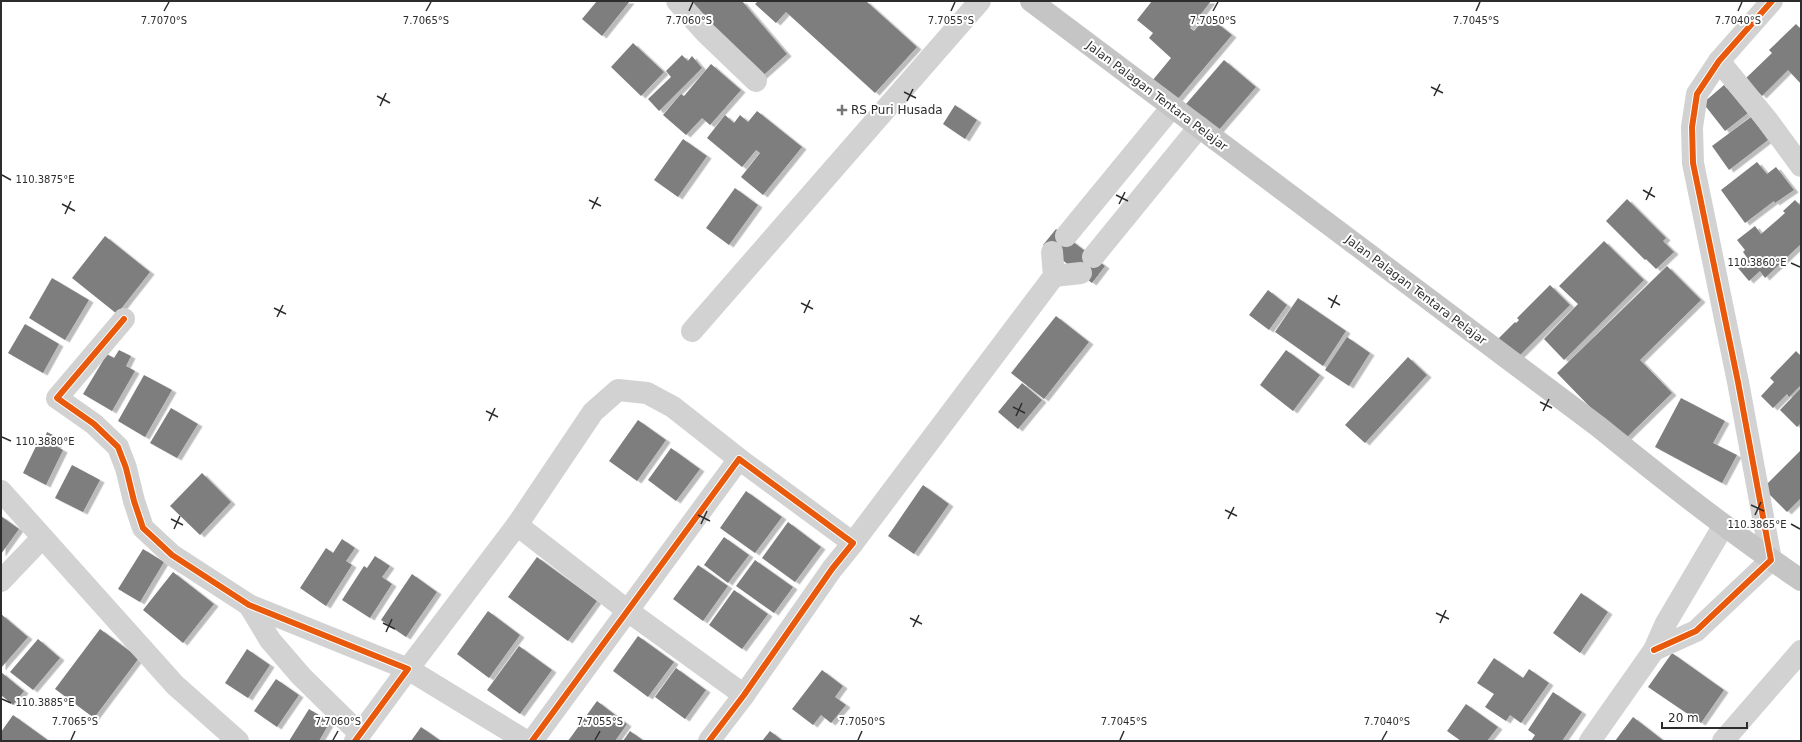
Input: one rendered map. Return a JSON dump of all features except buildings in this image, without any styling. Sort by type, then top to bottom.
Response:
[{"type":"main road","name":"Jalan Palagan Tentara Pelajar","points":[[1031,1],[1586,417],[1724,525],[1801,580]]},
{"type":"street","points":[[677,1],[706,33],[756,81]]},
{"type":"street","points":[[692,331],[980,1]]},
{"type":"street","points":[[1654,650],[1696,631],[1771,560],[1738,382],[1693,163],[1692,127],[1697,94],[1719,61],[1772,1]]},
{"type":"street","points":[[1719,61],[1768,121],[1801,166]]},
{"type":"street","points":[[709,741],[744,695],[832,569],[1054,276],[1059,244],[1172,107]]},
{"type":"street","points":[[1054,276],[1087,265],[1199,127]]},
{"type":"street","points":[[124,319],[57,398],[94,424],[118,447],[126,468],[134,501],[143,528],[172,555],[249,605],[408,669],[526,741]]},
{"type":"street","points":[[249,605],[270,640],[358,738],[408,669],[517,525],[593,412],[618,390],[647,393],[673,407],[739,459],[853,543]]},
{"type":"street","points":[[532,741],[739,459]]},
{"type":"street","points":[[1,491],[175,685],[238,741]]},
{"type":"street","points":[[517,525],[628,611],[744,695]]},
{"type":"street","points":[[1590,741],[1654,650],[1666,622],[1724,525]]},
{"type":"street","points":[[1,581],[42,538]]},
{"type":"street","points":[[1722,741],[1801,651]]},
{"type":"cycle path","points":[[1654,650],[1696,631],[1771,560],[1738,382],[1693,163],[1692,127],[1697,94],[1719,61],[1772,1]]},
{"type":"cycle path","points":[[124,319],[57,398],[94,424],[118,447],[126,468],[134,501],[143,528],[172,555],[249,605],[408,669],[355,741]]},
{"type":"cycle path","points":[[532,741],[739,459],[853,543],[832,569],[744,695],[709,741]]},
{"type":"place","name":"RS Puri Husada","points":[[842,110]]}]
